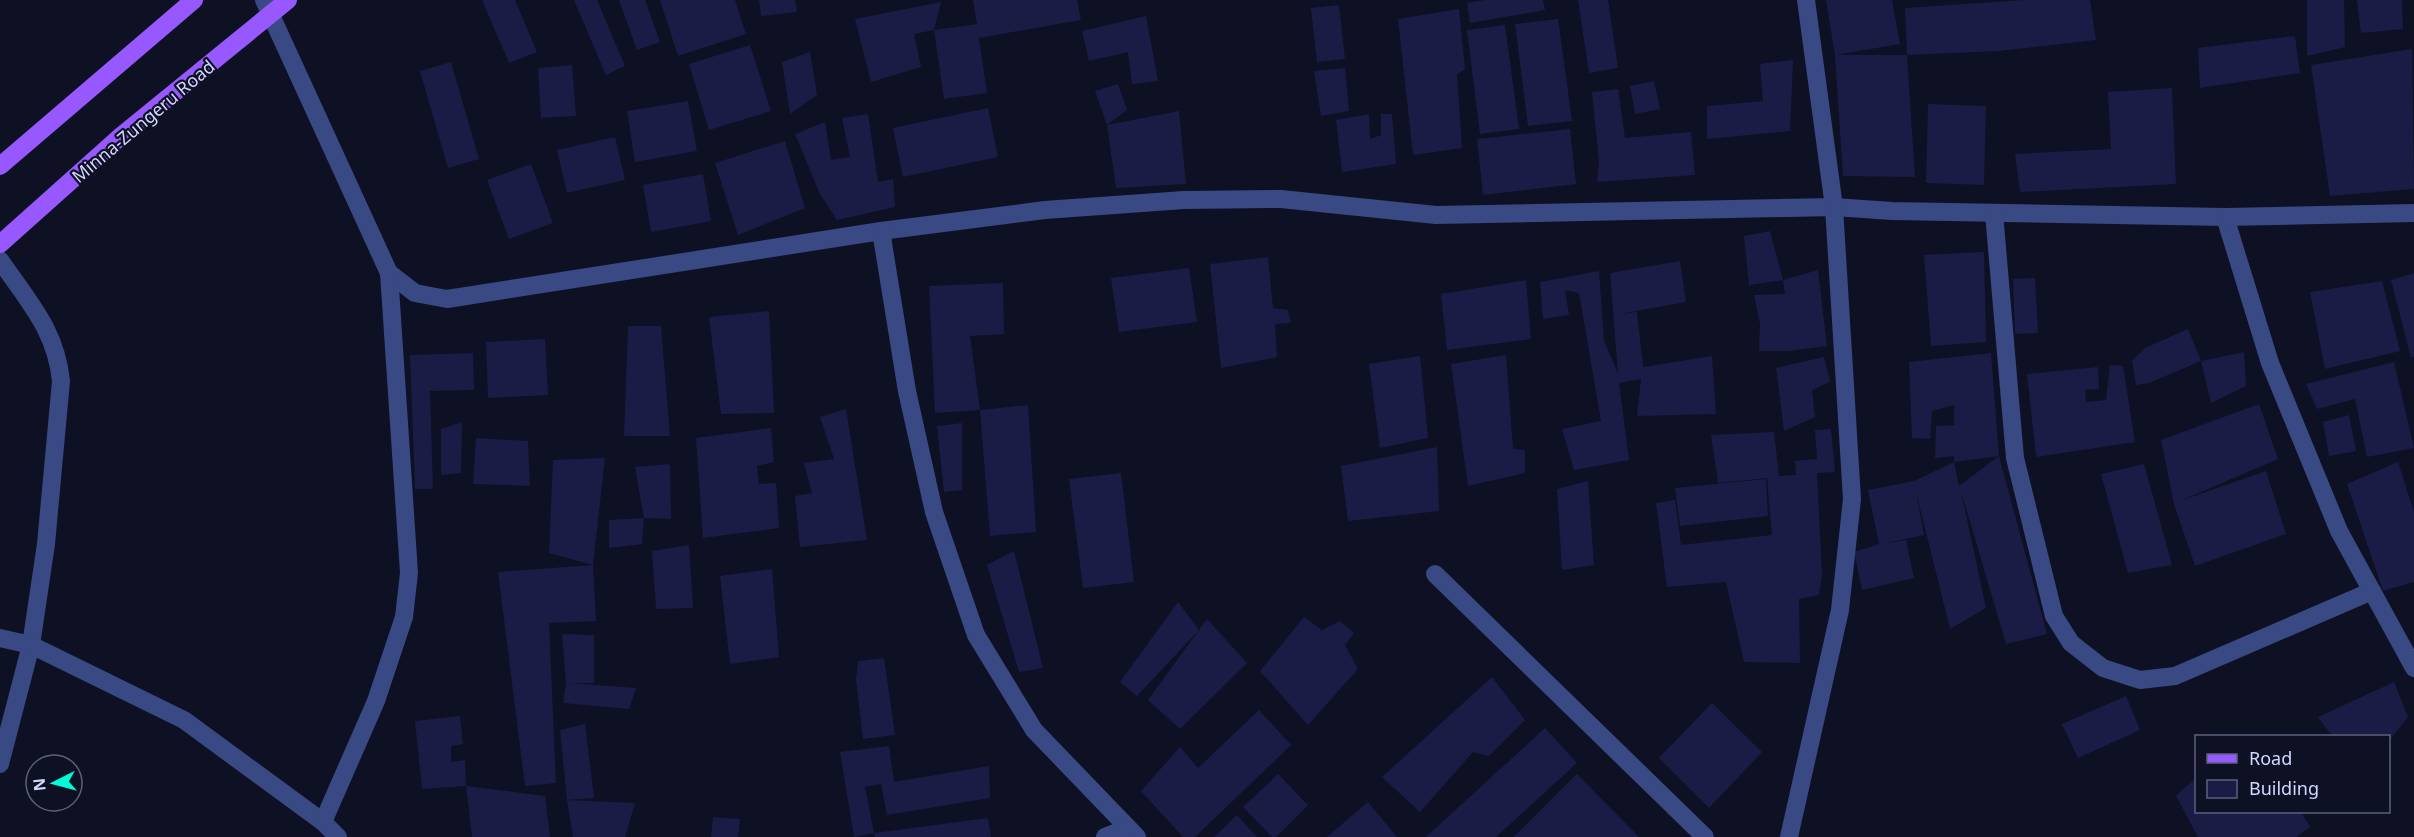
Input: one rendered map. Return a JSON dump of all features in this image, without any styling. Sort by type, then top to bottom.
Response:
[{"type":"main road","points":[[0,166],[194,0]]},
{"type":"main road","name":"Minna-Zungeru Road","points":[[0,244],[268,7],[288,0]]},
{"type":"street","points":[[1789,837],[1840,610],[1852,499],[1834,207],[1806,0]]},
{"type":"street","points":[[268,7],[389,273],[409,573],[404,617],[376,701],[323,822]]},
{"type":"street","points":[[389,273],[415,293],[447,299],[881,231],[1045,210],[1184,200],[1281,199],[1436,215],[1834,207],[1892,212],[2225,217],[2414,213]]},
{"type":"street","points":[[1994,213],[2015,458],[2054,616],[2072,644],[2103,668],[2140,680],[2175,676],[2372,591]]},
{"type":"street","points":[[2225,217],[2270,363],[2339,531],[2414,668]]},
{"type":"street","points":[[881,231],[907,391],[934,512],[976,635],[1034,730],[1132,832]]},
{"type":"street","points":[[0,260],[50,333],[58,356],[61,381],[46,544],[31,645],[0,764]]},
{"type":"street","points":[[1435,574],[1705,837]]},
{"type":"street","points":[[0,638],[31,645],[184,720],[323,822],[338,837]]},
{"type":"street","points":[[1105,837],[1132,832]]},
{"type":"building","points":[[482,0],[515,0],[537,52],[509,63]]},
{"type":"building","points":[[574,0],[597,0],[625,66],[606,75]]},
{"type":"building","points":[[619,0],[645,0],[660,42],[637,50]]},
{"type":"building","points":[[660,0],[735,0],[746,34],[678,56]]},
{"type":"building","points":[[759,0],[795,0],[797,12],[761,16]]},
{"type":"building","points":[[973,0],[1077,0],[1081,20],[979,38],[987,93],[944,99],[934,30],[977,24]]},
{"type":"building","points":[[1485,0],[1543,0],[1545,10],[1470,23],[1467,3]]},
{"type":"building","points":[[1578,0],[1608,0],[1618,68],[1589,73]]},
{"type":"building","points":[[1826,0],[1892,0],[1900,44],[1835,55]]},
{"type":"building","points":[[2024,0],[2090,0],[2096,40],[1999,51],[1907,55],[1905,8]]},
{"type":"building","points":[[2307,0],[2344,0],[2345,47],[2307,56]]},
{"type":"building","points":[[2357,0],[2402,0],[2403,29],[2361,33]]},
{"type":"building","points":[[941,2],[934,30],[914,34],[921,67],[871,82],[855,19]]},
{"type":"building","points":[[1339,5],[1345,59],[1317,62],[1311,8]]},
{"type":"building","points":[[1459,9],[1465,70],[1457,74],[1462,148],[1413,155],[1398,19]]},
{"type":"building","points":[[1146,16],[1158,81],[1132,84],[1128,52],[1089,61],[1082,31]]},
{"type":"building","points":[[1558,19],[1572,121],[1528,126],[1515,24]]},
{"type":"building","points":[[1505,25],[1519,129],[1480,134],[1467,30]]},
{"type":"building","points":[[2295,36],[2300,73],[2200,88],[2198,48]]},
{"type":"building","points":[[750,45],[771,111],[709,130],[689,64]]},
{"type":"building","points":[[2412,49],[2414,189],[2330,196],[2311,65]]},
{"type":"building","points":[[810,52],[817,95],[790,114],[782,62]]},
{"type":"building","points":[[1835,55],[1907,55],[1915,177],[1843,176]]},
{"type":"building","points":[[1793,60],[1790,131],[1707,139],[1707,106],[1763,101],[1760,64]]},
{"type":"building","points":[[451,62],[479,159],[448,168],[420,71]]},
{"type":"building","points":[[572,65],[576,116],[541,118],[538,68]]},
{"type":"building","points":[[1345,68],[1349,111],[1321,116],[1314,71]]},
{"type":"building","points":[[1654,81],[1660,109],[1635,114],[1630,86]]},
{"type":"building","points":[[1118,84],[1127,110],[1107,125],[1095,91]]},
{"type":"building","points":[[2172,88],[2176,184],[2020,192],[2015,154],[2111,149],[2108,92]]},
{"type":"building","points":[[1618,89],[1625,138],[1691,132],[1695,175],[1597,182],[1599,162],[1592,92]]},
{"type":"building","points":[[688,101],[697,151],[635,162],[627,111]]},
{"type":"building","points":[[1928,104],[1986,106],[1984,185],[1926,183]]},
{"type":"building","points":[[988,108],[998,157],[903,177],[893,128]]},
{"type":"building","points":[[1179,111],[1186,184],[1116,188],[1107,125]]},
{"type":"building","points":[[868,114],[878,182],[893,179],[895,207],[837,220],[820,194],[795,134],[825,122],[831,160],[850,157],[842,118]]},
{"type":"building","points":[[1369,114],[1370,139],[1381,135],[1381,114],[1392,114],[1396,164],[1342,172],[1336,120]]},
{"type":"building","points":[[1570,129],[1576,184],[1483,195],[1477,139]]},
{"type":"building","points":[[615,137],[625,180],[567,193],[557,150]]},
{"type":"building","points":[[785,141],[805,208],[738,235],[715,163]]},
{"type":"building","points":[[531,164],[553,223],[509,239],[487,180]]},
{"type":"building","points":[[703,174],[711,221],[651,232],[643,185]]},
{"type":"building","points":[[1770,231],[1783,280],[1749,285],[1744,236]]},
{"type":"building","points":[[1984,252],[1986,342],[1931,346],[1924,255]]},
{"type":"building","points":[[1268,257],[1273,308],[1288,310],[1291,323],[1275,324],[1277,357],[1221,368],[1210,264]]},
{"type":"building","points":[[1680,261],[1686,302],[1620,314],[1637,312],[1643,367],[1712,356],[1716,414],[1637,416],[1641,379],[1619,383],[1629,460],[1574,470],[1562,429],[1601,421],[1579,293],[1565,290],[1569,315],[1543,319],[1540,282],[1599,271],[1604,341],[1618,373],[1610,273]]},
{"type":"building","points":[[1189,268],[1197,322],[1119,332],[1111,278]]},
{"type":"building","points":[[1818,270],[1827,346],[1789,351],[1759,351],[1760,324],[1754,295],[1785,294],[1783,280]]},
{"type":"building","points":[[2414,273],[2414,357],[2411,358],[2391,280]]},
{"type":"building","points":[[2035,278],[2038,333],[2015,334],[2013,279]]},
{"type":"building","points":[[1526,280],[1531,339],[1447,350],[1441,294]]},
{"type":"building","points":[[2382,281],[2400,351],[2325,369],[2310,292]]},
{"type":"building","points":[[1003,283],[1004,334],[970,336],[980,410],[935,413],[929,286]]},
{"type":"building","points":[[769,311],[774,413],[721,414],[709,317]]},
{"type":"building","points":[[628,326],[661,326],[670,436],[624,436]]},
{"type":"building","points":[[2188,329],[2201,361],[2149,383],[2136,385],[2132,361],[2145,348]]},
{"type":"building","points":[[545,339],[548,395],[488,398],[486,342]]},
{"type":"building","points":[[2244,352],[2246,386],[2211,403],[2201,361]]},
{"type":"building","points":[[473,353],[474,390],[430,391],[433,489],[415,489],[410,355]]},
{"type":"building","points":[[1991,353],[1999,456],[1954,462],[1954,456],[1935,458],[1936,426],[1954,425],[1954,405],[1932,411],[1930,439],[1912,438],[1909,362]]},
{"type":"building","points":[[1506,355],[1513,449],[1525,450],[1525,473],[1468,486],[1451,364]]},
{"type":"building","points":[[1420,356],[1428,438],[1380,448],[1369,364]]},
{"type":"building","points":[[1824,357],[1830,382],[1812,390],[1815,417],[1784,431],[1776,368]]},
{"type":"building","points":[[2394,362],[2414,448],[2367,457],[2355,399],[2317,409],[2306,384]]},
{"type":"building","points":[[2110,365],[2123,366],[2135,442],[2036,457],[2027,374],[2098,367],[2099,389],[2085,390],[2086,402],[2106,400]]},
{"type":"building","points":[[2259,404],[2278,459],[2180,501],[2266,471],[2286,534],[2195,566],[2174,504],[2161,440]]},
{"type":"building","points":[[1028,405],[1036,532],[990,536],[980,410]]},
{"type":"building","points":[[846,409],[867,540],[800,547],[795,496],[812,493],[804,463],[834,459],[820,417]]},
{"type":"building","points":[[2349,415],[2356,451],[2329,456],[2323,422]]},
{"type":"building","points":[[462,422],[461,473],[441,475],[441,429]]},
{"type":"building","points":[[962,423],[962,490],[944,492],[937,426]]},
{"type":"building","points":[[771,428],[774,462],[757,466],[759,484],[776,483],[779,528],[703,538],[696,438]]},
{"type":"building","points":[[1831,429],[1835,472],[1817,473],[1822,575],[1819,595],[1799,599],[1800,663],[1744,662],[1726,582],[1667,587],[1656,503],[1675,500],[1681,545],[1772,535],[1767,478],[1718,483],[1711,435],[1774,432],[1779,476],[1796,475],[1795,461],[1817,459],[1815,430]]},
{"type":"building","points":[[476,438],[528,441],[530,486],[473,484]]},
{"type":"building","points":[[1437,447],[1439,511],[1348,521],[1341,466]]},
{"type":"building","points":[[1999,456],[2047,634],[2006,644],[1961,491],[1986,608],[1950,629],[1916,492],[1924,535],[1886,543],[1906,540],[1914,578],[1862,590],[1854,552],[1879,544],[1868,490],[1914,481],[1954,462],[1959,486]]},
{"type":"building","points":[[605,458],[593,565],[549,553],[553,460]]},
{"type":"building","points":[[2398,462],[2414,512],[2414,582],[2383,591],[2347,484]]},
{"type":"building","points":[[670,464],[671,519],[644,518],[635,467]]},
{"type":"building","points":[[2144,464],[2172,565],[2128,573],[2101,474]]},
{"type":"building","points":[[1121,473],[1134,582],[1083,588],[1069,479]]},
{"type":"building","points":[[1766,479],[1768,516],[1680,526],[1675,488]]},
{"type":"building","points":[[1588,481],[1594,565],[1562,570],[1557,489]]},
{"type":"building","points":[[644,518],[642,544],[609,548],[609,520]]},
{"type":"building","points":[[689,545],[693,608],[656,609],[652,551]]},
{"type":"building","points":[[1014,551],[1043,668],[1019,672],[987,565]]},
{"type":"building","points":[[593,565],[596,621],[549,623],[556,783],[525,786],[498,572]]},
{"type":"building","points":[[772,569],[779,657],[730,664],[720,576]]},
{"type":"building","points":[[1178,602],[1199,630],[1137,696],[1120,682]]},
{"type":"building","points":[[1304,617],[1322,630],[1340,621],[1354,633],[1345,645],[1358,669],[1308,725],[1260,671]]},
{"type":"building","points":[[1207,619],[1247,663],[1180,729],[1148,700]]},
{"type":"building","points":[[562,634],[594,635],[594,683],[570,683],[636,688],[629,709],[563,703],[566,683]]},
{"type":"building","points":[[884,658],[895,735],[863,739],[856,680],[858,661]]},
{"type":"building","points":[[1492,677],[1525,720],[1489,756],[1473,752],[1420,812],[1382,777]]},
{"type":"building","points":[[2394,682],[2408,717],[2390,740],[2390,735],[2331,735],[2318,717]]},
{"type":"building","points":[[2126,696],[2140,730],[2078,758],[2062,724]]},
{"type":"building","points":[[1712,703],[1762,752],[1709,808],[1659,758]]},
{"type":"building","points":[[1259,710],[1291,745],[1195,837],[1183,837],[1141,791],[1180,747],[1198,768]]},
{"type":"building","points":[[460,716],[463,744],[451,746],[451,762],[465,760],[466,786],[422,789],[415,721]]},
{"type":"building","points":[[585,724],[594,798],[567,800],[560,730]]},
{"type":"building","points":[[1545,728],[1577,763],[1496,837],[1426,837]]},
{"type":"building","points":[[889,746],[894,782],[989,766],[990,798],[887,815],[881,784],[865,787],[874,833],[854,837],[840,752]]},
{"type":"building","points":[[1278,774],[1308,805],[1276,837],[1272,837],[1243,807]]},
{"type":"building","points":[[1577,774],[1639,837],[1514,837]]},
{"type":"building","points":[[2193,780],[2195,782],[2195,813],[2302,813],[2310,827],[2296,837],[2198,837],[2176,796]]},
{"type":"building","points":[[466,786],[545,796],[550,837],[472,837]]},
{"type":"building","points":[[567,800],[635,803],[625,837],[573,837]]},
{"type":"building","points":[[1368,802],[1397,837],[1327,837]]},
{"type":"building","points":[[1237,815],[1257,837],[1214,837]]},
{"type":"building","points":[[713,817],[740,819],[738,837],[711,837]]},
{"type":"building","points":[[988,818],[991,837],[875,837],[874,833]]}]
